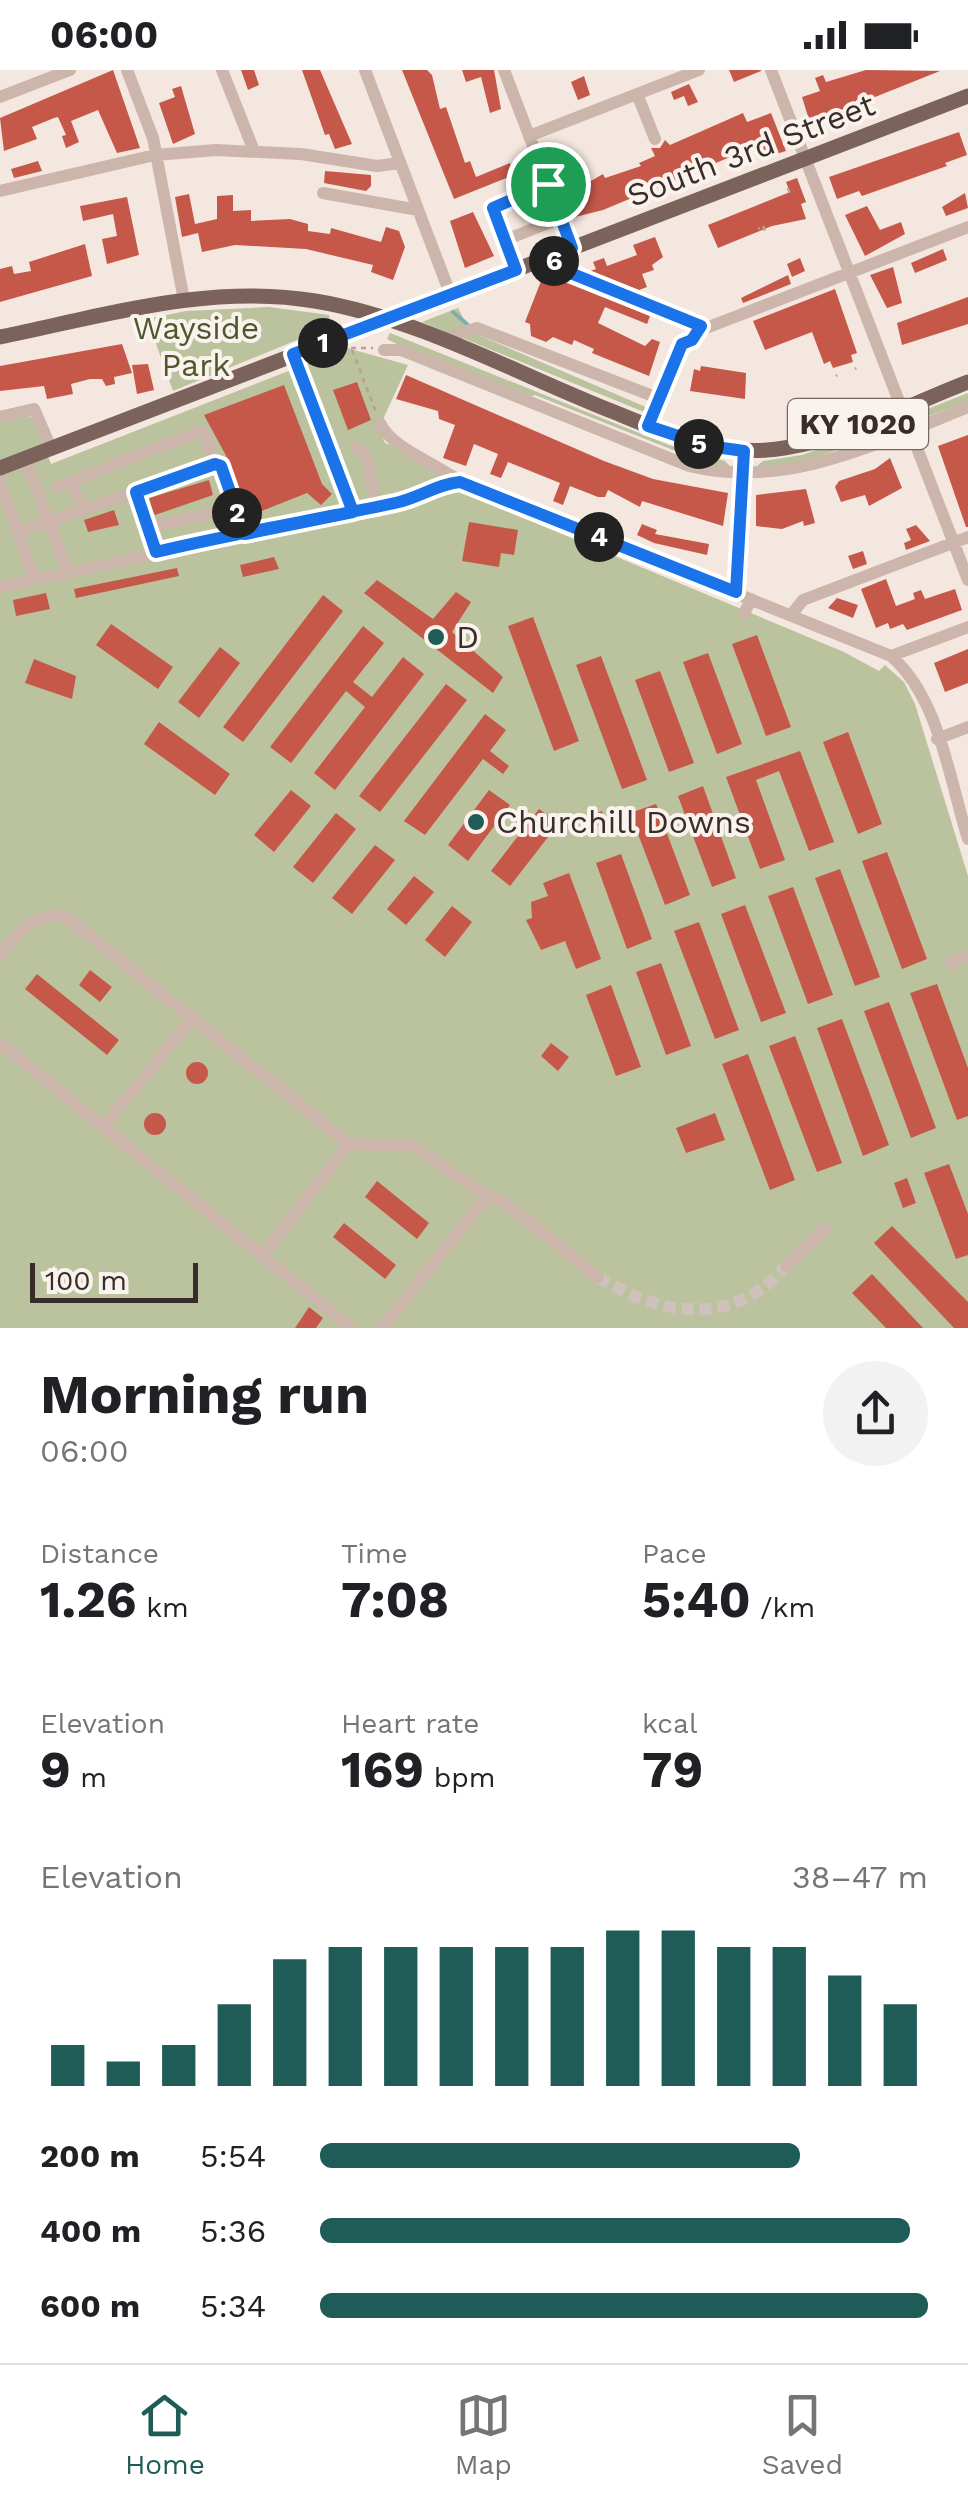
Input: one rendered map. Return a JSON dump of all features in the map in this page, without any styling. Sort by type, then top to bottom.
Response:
[{"type":"main road","name":"South 3rd Street","points":[[0,468],[968,96]]},
{"type":"main road","name":"KY 1020","points":[[0,337],[184,300],[296,298],[386,320],[648,426],[698,444],[744,451],[796,446],[968,382]]},
{"type":"street","points":[[0,98],[70,70]]},
{"type":"street","points":[[126,70],[153,138],[184,300]]},
{"type":"street","points":[[222,70],[254,151]]},
{"type":"street","points":[[364,70],[452,296]]},
{"type":"street","points":[[504,70],[572,248]]},
{"type":"street","points":[[529,136],[699,70]]},
{"type":"street","points":[[771,70],[968,580]]},
{"type":"street","points":[[638,94],[654,139]]},
{"type":"street","points":[[0,189],[155,155],[254,151],[378,166],[400,164]]},
{"type":"street","points":[[516,270],[496,204],[548,184]]},
{"type":"street","points":[[323,193],[418,210]]},
{"type":"street","points":[[506,240],[561,218]]},
{"type":"street","points":[[648,426],[682,344],[692,340],[701,326],[968,227]]},
{"type":"street","points":[[552,256],[560,269],[701,326]]},
{"type":"street","points":[[438,340],[477,328],[658,398]]},
{"type":"street","points":[[384,350],[401,350],[689,466],[743,476],[768,475],[828,461],[968,408]]},
{"type":"street","points":[[293,354],[353,512]]},
{"type":"street","points":[[0,417],[34,410],[51,448]]},
{"type":"street","points":[[380,423],[387,437],[435,462],[460,482],[891,656],[917,684],[968,839]]},
{"type":"street","points":[[82,510],[65,484],[200,431],[206,434],[215,464]]},
{"type":"street","points":[[357,448],[367,457],[376,507]]},
{"type":"street","points":[[736,592],[744,451]]},
{"type":"street","points":[[25,458],[68,573]]},
{"type":"street","points":[[19,532],[215,464],[221,466],[245,534]]},
{"type":"street","points":[[0,480],[35,580]]},
{"type":"street","points":[[0,587],[376,507],[424,496],[441,484],[460,482]]},
{"type":"street","points":[[136,492],[156,552]]},
{"type":"street","points":[[150,527],[235,508]]},
{"type":"street","points":[[218,512],[223,538]]},
{"type":"street","points":[[791,615],[803,600],[968,537]]},
{"type":"street","points":[[744,614],[751,598]]},
{"type":"street","points":[[891,656],[968,627]]},
{"type":"street","points":[[937,739],[968,728]]},
{"type":"street","points":[[0,956],[26,924],[52,915],[65,916],[349,1144],[413,1146],[487,1196],[503,1202],[598,1277]]},
{"type":"street","points":[[951,963],[968,957]]},
{"type":"street","points":[[103,1127],[193,1018]]},
{"type":"street","points":[[0,1043],[351,1328]]},
{"type":"street","points":[[262,1256],[349,1144]]},
{"type":"street","points":[[382,1328],[487,1196]]},
{"type":"street","points":[[786,1266],[825,1230]]},
{"type":"path","points":[[788,188],[791,196]]},
{"type":"path","points":[[363,345],[351,347],[380,423]]},
{"type":"green space","name":"Wayside Park","points":[[269,307],[329,315],[331,326],[173,391],[147,319],[186,311]]},
{"type":"green space","points":[[458,308],[468,327],[448,333],[422,322]]},
{"type":"green space","points":[[390,333],[730,466],[713,466],[535,395],[529,397],[405,348],[387,339]]},
{"type":"green space","points":[[474,333],[648,408],[644,412],[460,337]]},
{"type":"green space","name":"Churchill Downs","points":[[347,348],[408,365],[379,428],[385,443],[458,472],[478,499],[844,652],[879,671],[885,665],[904,682],[915,704],[968,876],[968,1328],[0,1328],[0,421],[27,415],[32,418],[51,464]]},
{"type":"green space","points":[[968,393],[968,401],[916,421],[922,411]]},
{"type":"green space","points":[[885,425],[896,429],[804,462],[755,468],[763,461],[802,455]]},
{"type":"building","points":[[113,70],[140,148],[117,153],[98,110],[71,121],[79,142],[66,148],[62,136],[66,135],[58,117],[32,127],[37,139],[4,151],[0,118]]},
{"type":"building","points":[[241,70],[254,70],[259,85],[248,90]]},
{"type":"building","points":[[302,70],[320,70],[352,144],[335,149],[329,134],[325,135]]},
{"type":"building","points":[[402,70],[427,70],[432,75],[440,109],[446,107],[465,163],[470,161],[476,177],[510,163],[514,175],[454,199]]},
{"type":"building","points":[[462,70],[494,70],[501,109],[490,113],[481,77],[466,82]]},
{"type":"building","points":[[729,70],[761,70],[761,71],[734,82]]},
{"type":"building","points":[[866,70],[940,71],[810,123],[802,97],[820,91],[815,78],[823,75],[826,82]]},
{"type":"building","points":[[584,76],[590,95],[578,100],[571,82]]},
{"type":"building","points":[[689,84],[698,102],[688,106],[684,96],[674,100],[671,92]]},
{"type":"building","points":[[181,86],[195,134],[173,144],[159,103],[175,97],[172,89]]},
{"type":"building","points":[[743,113],[747,122],[771,113],[786,151],[763,158],[759,148],[735,155],[603,210],[571,218],[553,171],[568,166],[577,189],[603,174],[605,178],[641,166],[639,163],[655,156],[651,148],[660,148],[665,140],[670,145]]},
{"type":"building","points":[[959,132],[967,155],[945,163],[947,166],[862,196],[859,191],[837,199],[829,177]]},
{"type":"building","points":[[38,161],[42,171],[14,178],[11,169]]},
{"type":"building","points":[[325,171],[371,175],[371,186],[366,191],[324,183]]},
{"type":"building","points":[[797,178],[806,202],[801,204],[806,219],[772,226],[718,248],[708,225],[790,192],[786,182]]},
{"type":"building","points":[[965,193],[968,208],[946,216],[942,207]]},
{"type":"building","points":[[189,194],[195,224],[217,219],[217,196],[233,195],[233,211],[251,210],[251,221],[290,219],[308,224],[308,231],[330,234],[331,228],[381,242],[386,227],[399,231],[405,247],[393,280],[371,272],[373,265],[306,249],[235,245],[202,252],[198,233],[182,237],[175,197]]},
{"type":"building","points":[[127,197],[139,255],[107,264],[102,239],[117,236],[113,214],[83,221],[80,206]]},
{"type":"building","points":[[867,206],[880,230],[901,222],[905,234],[865,256],[845,215]]},
{"type":"building","points":[[473,212],[494,256],[465,268],[450,221]]},
{"type":"building","points":[[655,237],[663,257],[652,265],[654,270],[642,274],[647,287],[639,290],[590,271],[596,269],[593,262],[604,258],[607,266],[637,255],[633,245]]},
{"type":"building","points":[[85,244],[92,276],[0,302],[0,269],[12,266],[14,274],[31,271],[29,262]]},
{"type":"building","points":[[943,249],[947,260],[915,273],[911,263]]},
{"type":"building","points":[[800,258],[805,271],[792,277],[787,264]]},
{"type":"building","points":[[893,267],[902,303],[887,308],[870,275]]},
{"type":"building","points":[[553,273],[562,281],[650,316],[647,324],[605,307],[598,323],[645,346],[652,339],[660,342],[649,376],[592,353],[594,349],[574,340],[572,345],[553,337],[546,342],[531,336],[530,324],[525,322],[543,276]]},
{"type":"building","points":[[788,275],[791,284],[743,303],[741,298]]},
{"type":"building","points":[[835,289],[857,353],[851,355],[853,362],[833,368],[830,361],[824,364],[812,332],[765,350],[753,321]]},
{"type":"building","points":[[968,297],[968,324],[902,345],[897,323]]},
{"type":"building","points":[[122,344],[132,373],[114,377],[115,384],[106,386],[102,379],[90,379],[71,384],[73,394],[47,399],[44,386],[0,391],[0,366]]},
{"type":"building","points":[[148,364],[154,390],[137,394],[132,365]]},
{"type":"building","points":[[701,366],[746,373],[745,399],[690,391],[694,369],[700,371]]},
{"type":"building","points":[[406,375],[653,479],[728,493],[723,526],[642,501],[640,507],[608,490],[605,497],[598,497],[570,486],[563,505],[553,501],[560,483],[508,462],[501,478],[490,474],[498,454],[474,444],[466,466],[443,458],[455,425],[439,419],[438,411],[396,399]]},
{"type":"building","points":[[357,382],[371,420],[348,430],[333,390]]},
{"type":"building","points":[[284,385],[322,484],[332,494],[321,505],[307,493],[249,516],[230,463],[204,415]]},
{"type":"building","points":[[968,435],[968,527],[966,527],[938,446]]},
{"type":"building","points":[[890,458],[902,488],[869,506],[865,495],[841,502],[835,487],[839,481],[875,469]]},
{"type":"building","points":[[209,480],[213,495],[155,515],[153,512],[149,498]]},
{"type":"building","points":[[806,489],[815,523],[804,526],[803,521],[782,529],[756,526],[756,495]]},
{"type":"building","points":[[114,510],[119,525],[88,532],[84,520]]},
{"type":"building","points":[[469,522],[518,530],[514,555],[501,553],[499,567],[462,561]]},
{"type":"building","points":[[642,524],[657,530],[655,534],[709,544],[707,555],[654,543],[637,535]]},
{"type":"building","points":[[916,525],[930,541],[906,550],[904,543],[911,540],[906,529]]},
{"type":"building","points":[[863,551],[867,564],[853,569],[848,556]]},
{"type":"building","points":[[274,557],[279,569],[243,577],[240,565]]},
{"type":"building","points":[[177,568],[179,576],[76,598],[74,589]]},
{"type":"building","points":[[886,579],[896,606],[915,599],[913,593],[921,590],[925,599],[955,589],[962,610],[907,630],[903,624],[890,629],[888,623],[876,628],[861,589]]},
{"type":"building","name":"D","points":[[377,580],[433,619],[456,592],[471,602],[452,632],[503,677],[493,693],[364,593]]},
{"type":"building","points":[[46,593],[50,609],[16,616],[13,600]]},
{"type":"building","points":[[323,595],[343,611],[243,742],[223,727]]},
{"type":"building","points":[[837,598],[858,605],[853,618],[828,608]]},
{"type":"building","points":[[533,617],[579,741],[554,751],[508,626]]},
{"type":"building","points":[[111,624],[173,667],[158,689],[96,645]]},
{"type":"building","points":[[363,626],[384,643],[353,682],[372,697],[403,657],[424,674],[335,790],[314,773],[365,707],[346,691],[291,763],[270,747]]},
{"type":"building","points":[[757,635],[791,727],[766,736],[732,644]]},
{"type":"building","points":[[220,647],[240,663],[199,718],[178,702]]},
{"type":"building","points":[[968,649],[968,683],[945,692],[934,663]]},
{"type":"building","points":[[708,653],[742,744],[717,754],[683,662]]},
{"type":"building","points":[[601,656],[647,780],[622,789],[576,665]]},
{"type":"building","points":[[34,659],[76,676],[72,699],[25,683]]},
{"type":"building","points":[[660,671],[694,763],[669,772],[635,680]]},
{"type":"building","points":[[446,684],[467,700],[380,812],[359,796]]},
{"type":"building","points":[[485,714],[506,730],[490,751],[509,766],[503,774],[483,759],[425,835],[404,821]]},
{"type":"building","points":[[159,722],[230,774],[215,795],[144,744]]},
{"type":"building","points":[[848,732],[882,824],[858,834],[823,742]]},
{"type":"building","points":[[800,751],[834,842],[809,851],[779,771],[756,780],[785,860],[760,869],[726,777]]},
{"type":"building","points":[[703,786],[736,878],[712,887],[678,796]]},
{"type":"building","points":[[291,790],[311,806],[274,852],[254,835]]},
{"type":"building","points":[[489,790],[510,805],[468,861],[448,845]]},
{"type":"building","points":[[656,804],[690,895],[665,905],[630,813]]},
{"type":"building","points":[[539,809],[559,823],[510,886],[491,871]]},
{"type":"building","points":[[602,811],[606,822],[587,830],[583,819]]},
{"type":"building","points":[[336,813],[356,829],[313,883],[293,867]]},
{"type":"building","points":[[375,845],[395,860],[352,914],[332,898]]},
{"type":"building","points":[[887,852],[927,959],[902,969],[862,861]]},
{"type":"building","points":[[621,854],[652,939],[627,949],[596,863]]},
{"type":"building","points":[[840,869],[880,977],[855,986],[815,878]]},
{"type":"building","points":[[569,873],[601,959],[576,969],[565,941],[541,950],[526,920],[532,918],[531,902],[548,896],[543,883]]},
{"type":"building","points":[[414,876],[434,892],[406,925],[387,909]]},
{"type":"building","points":[[793,887],[833,995],[808,1004],[768,896]]},
{"type":"building","points":[[745,905],[786,1013],[761,1022],[721,914]]},
{"type":"building","points":[[452,906],[472,922],[445,957],[425,940]]},
{"type":"building","points":[[699,922],[739,1030],[715,1039],[674,931]]},
{"type":"building","points":[[661,963],[691,1046],[666,1055],[636,972]]},
{"type":"building","points":[[90,970],[112,987],[100,1002],[79,985]]},
{"type":"building","points":[[37,974],[119,1040],[107,1055],[25,989]]},
{"type":"building","points":[[937,984],[968,1068],[968,1116],[957,1120],[910,993]]},
{"type":"building","points":[[611,985],[641,1067],[616,1076],[586,995]]},
{"type":"building","points":[[889,1002],[936,1128],[911,1138],[864,1011]]},
{"type":"building","points":[[842,1019],[889,1145],[863,1156],[817,1028]]},
{"type":"building","points":[[795,1036],[842,1163],[817,1172],[769,1046]]},
{"type":"building","points":[[551,1043],[569,1057],[558,1071],[541,1056]]},
{"type":"building","points":[[748,1054],[795,1180],[770,1190],[722,1064]]},
{"type":"building","points":[[197,1062],[205,1065],[205,1081],[197,1084],[189,1081],[186,1073],[189,1065]]},
{"type":"building","points":[[155,1113],[163,1116],[163,1132],[155,1135],[147,1132],[144,1124],[147,1116]]},
{"type":"building","points":[[715,1113],[725,1140],[686,1153],[676,1128]]},
{"type":"building","points":[[949,1164],[968,1214],[968,1255],[956,1259],[924,1173]]},
{"type":"building","points":[[907,1178],[916,1203],[903,1208],[894,1183]]},
{"type":"building","points":[[377,1181],[429,1223],[417,1239],[365,1197]]},
{"type":"building","points":[[344,1223],[396,1265],[385,1279],[333,1237]]},
{"type":"building","points":[[892,1226],[968,1302],[968,1328],[954,1328],[874,1243]]},
{"type":"building","points":[[872,1274],[923,1328],[886,1328],[852,1293]]},
{"type":"building","points":[[309,1307],[323,1318],[316,1328],[295,1328]]},
{"type":"waterway","points":[[453,312],[467,324]]},
{"type":"tunnel","points":[[598,1277],[646,1300],[696,1309],[720,1307],[743,1299],[765,1286],[786,1266]]},
{"type":"place","name":"D","points":[[436,637]]},
{"type":"place","name":"Churchill Downs","points":[[476,822]]},
{"type":"route","points":[[548,184],[493,208],[516,270],[293,354],[353,512],[245,534],[221,466],[215,464],[136,492],[156,552],[181,546],[309,521],[419,498],[441,484],[460,482],[736,592],[744,451],[708,446],[648,426],[682,344],[692,340],[701,326],[558,268],[552,256],[572,248],[548,184]]}]
